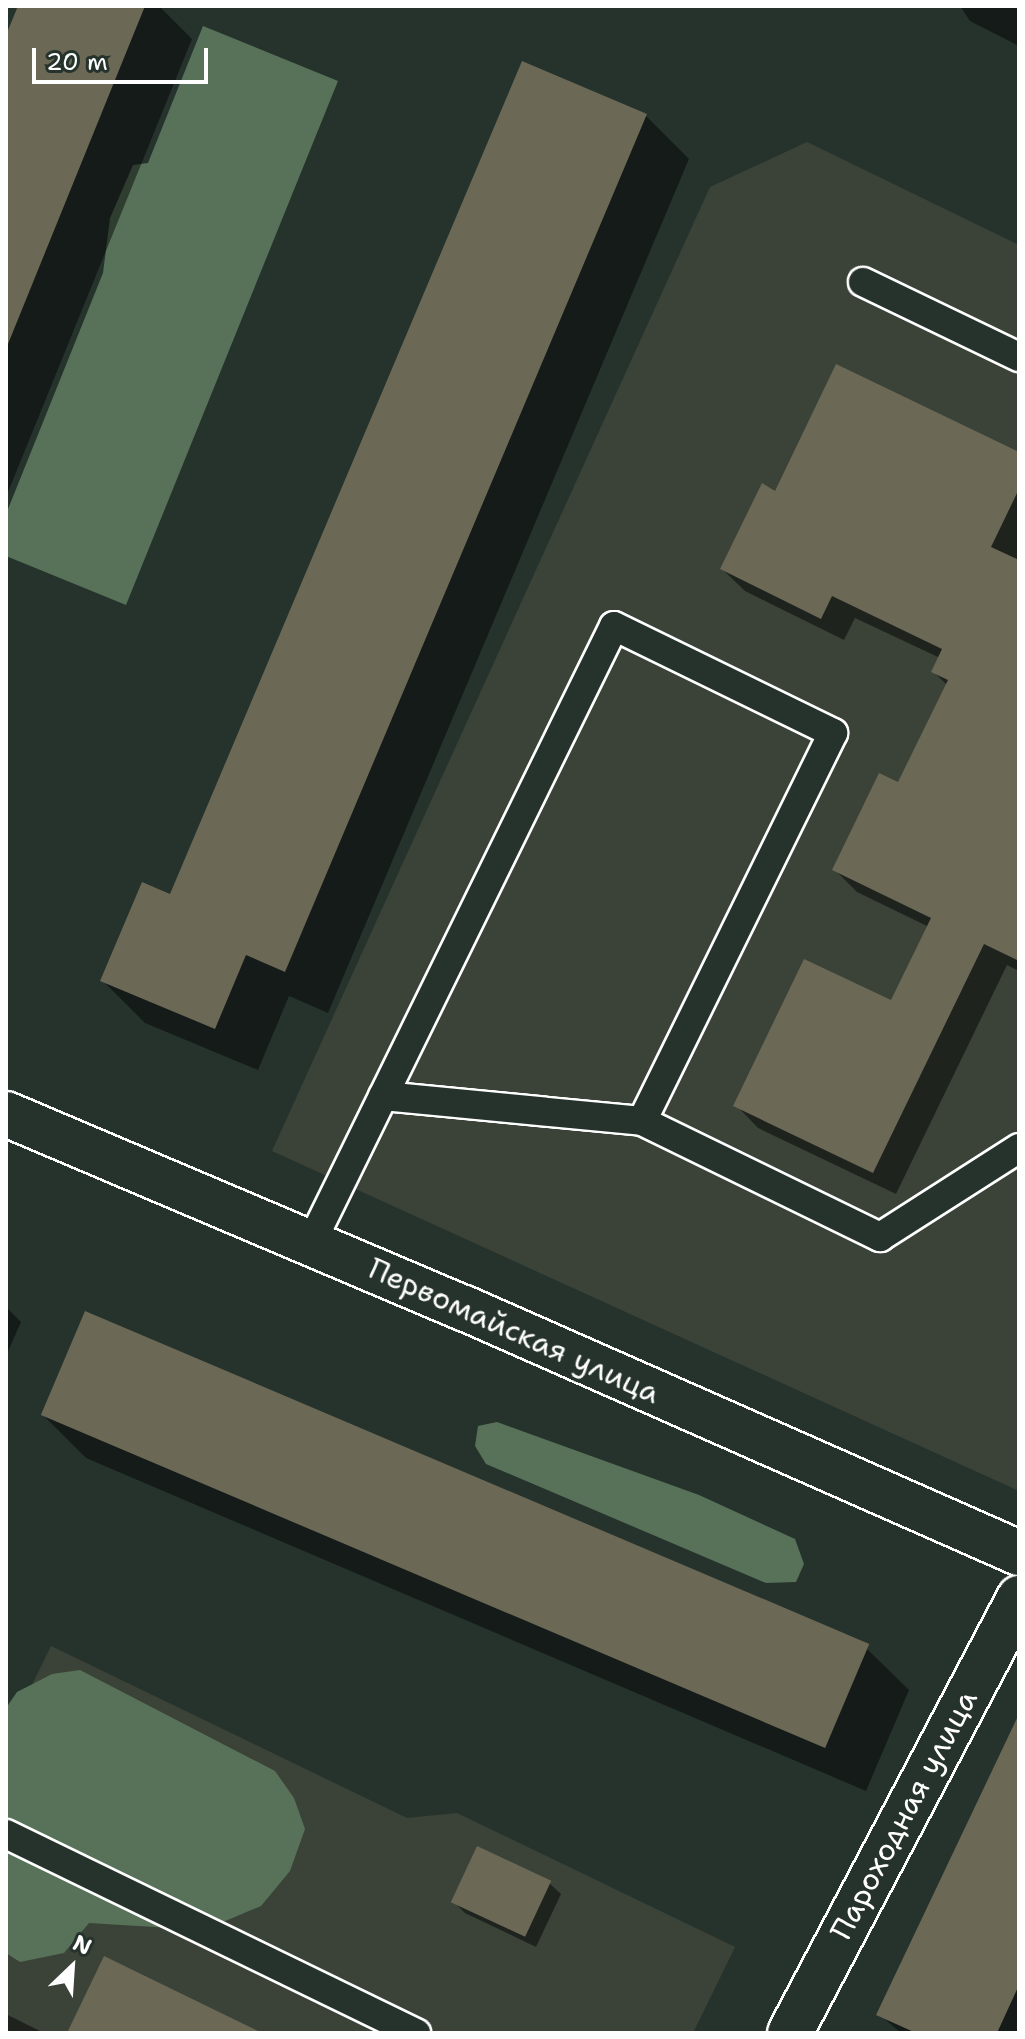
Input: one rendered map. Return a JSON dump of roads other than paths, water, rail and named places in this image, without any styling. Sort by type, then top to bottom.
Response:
[{"type":"street","name":"Первомайская улица","points":[[6,1114],[311,1243],[1019,1553]]},
{"type":"street","name":"Пароходная улица","points":[[790,2033],[1019,1598]]},
{"type":"lane","points":[[863,282],[1019,357]]},
{"type":"lane","points":[[311,1243],[614,626],[833,733],[642,1121]]},
{"type":"lane","points":[[383,1096],[642,1121],[880,1237],[1019,1148]]},
{"type":"lane","points":[[6,1834],[416,2033]]}]
